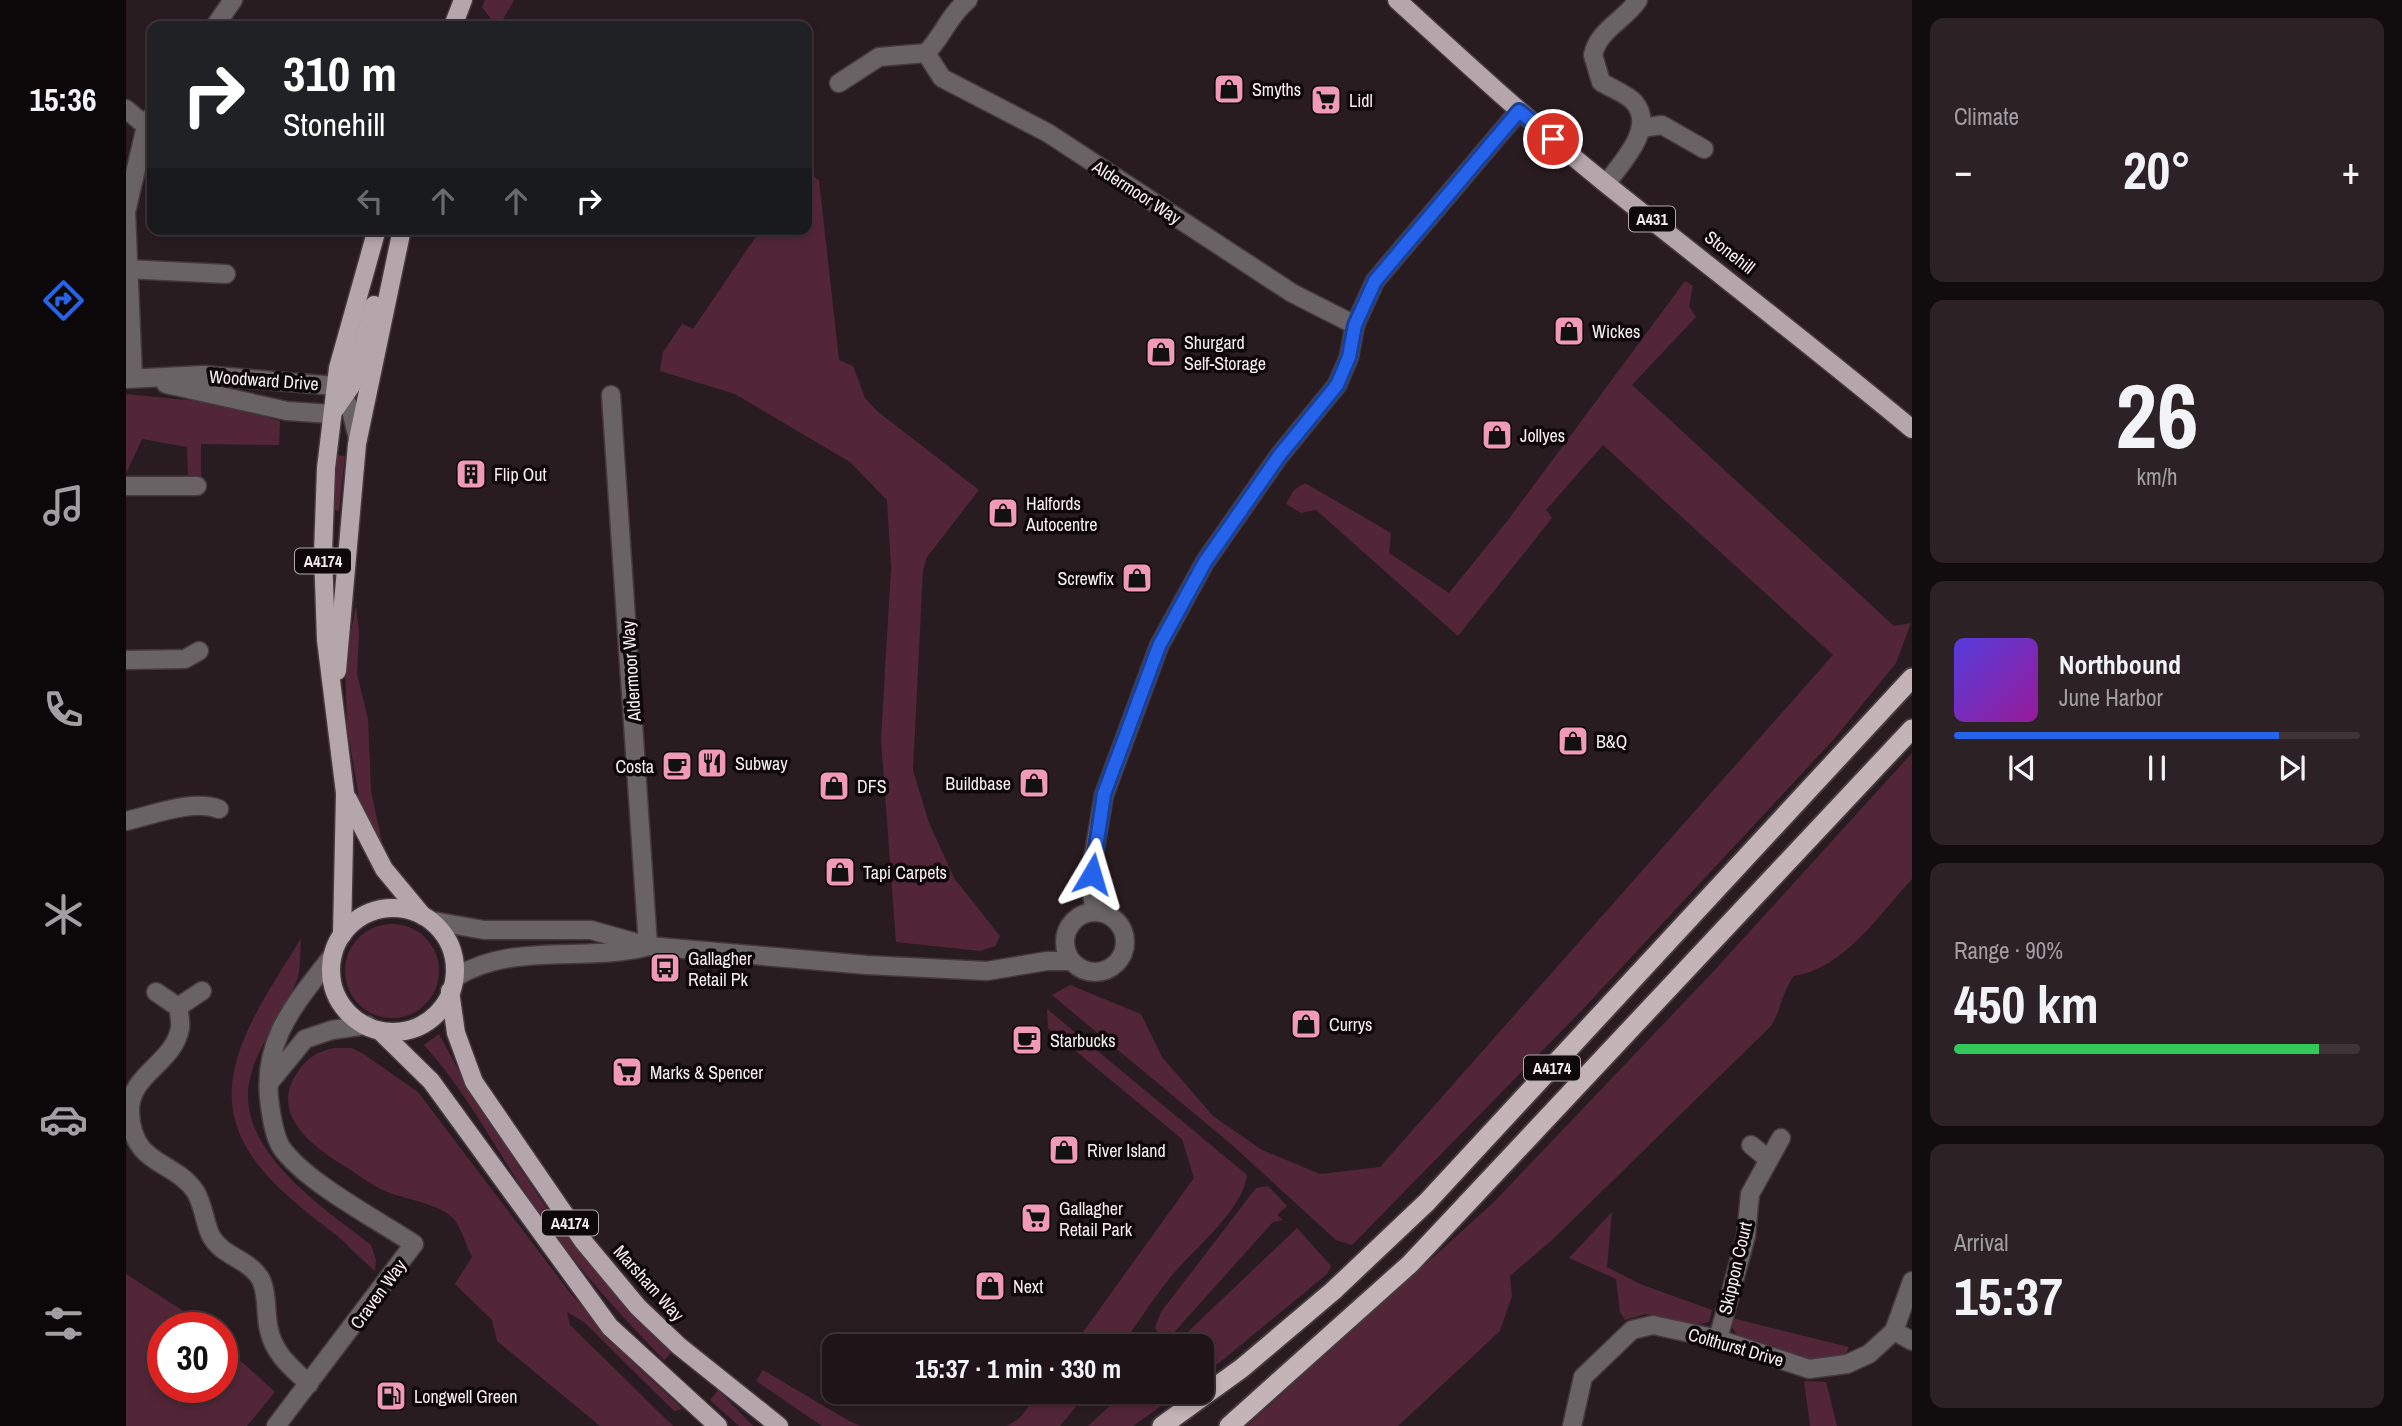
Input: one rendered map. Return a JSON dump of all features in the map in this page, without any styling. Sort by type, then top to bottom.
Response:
[{"type":"highway","name":"A4174","points":[[1162,1426],[1242,1368],[1333,1291],[1427,1202],[1912,678]]},
{"type":"highway","name":"A4174","points":[[1230,1426],[1410,1264],[1912,729]]},
{"type":"main road","points":[[455,21],[463,0]]},
{"type":"main road","name":"A431","points":[[1397,0],[1519,111]]},
{"type":"main road","name":"Stonehill","points":[[1519,111],[1606,184],[1786,324],[1912,429]]},
{"type":"main road","name":"A4174","points":[[342,935],[345,793],[326,640],[323,553],[331,414],[339,391],[341,355],[375,235]]},
{"type":"main road","name":"A4174","points":[[339,391],[359,366],[374,303],[400,235]]},
{"type":"main road","name":"A4174","points":[[335,706],[342,594],[358,439],[401,235]]},
{"type":"main road","name":"A4174","points":[[345,793],[361,830],[384,869],[443,932],[454,956],[453,984]]},
{"type":"main road","name":"A4174","points":[[428,918],[408,910],[375,910],[358,919],[342,935],[333,955],[331,974],[337,995],[349,1013],[373,1028],[431,1081],[610,1327],[718,1426]]},
{"type":"main road","points":[[373,1028],[402,1031],[431,1020],[445,1005],[453,984]]},
{"type":"main road","name":"Marsham Way","points":[[453,984],[456,1033],[474,1082],[583,1241],[638,1307],[679,1346],[779,1426]]},
{"type":"street","points":[[218,21],[233,0]]},
{"type":"street","points":[[839,83],[879,58],[926,53],[939,40],[953,12],[968,0]]},
{"type":"street","points":[[1606,184],[1635,143],[1641,128],[1634,102],[1601,82],[1593,55],[1602,35],[1631,12],[1638,0]]},
{"type":"street","name":"Aldermoor Way","points":[[926,53],[942,78],[1048,133],[1292,293],[1355,325]]},
{"type":"street","points":[[126,109],[147,120]]},
{"type":"street","points":[[1096,912],[1091,888],[1104,794],[1159,646],[1205,562],[1279,456],[1337,385],[1349,357],[1355,325],[1375,281],[1519,111]]},
{"type":"street","points":[[1641,128],[1662,125],[1704,149]]},
{"type":"street","points":[[130,378],[126,212],[147,129]]},
{"type":"street","points":[[126,269],[226,274]]},
{"type":"street","name":"Woodward Drive","points":[[130,378],[203,375],[339,391],[351,410],[358,439]]},
{"type":"street","name":"Woodward Drive","points":[[130,378],[287,411],[331,414]]},
{"type":"street","name":"Aldermoor Way","points":[[611,395],[648,946]]},
{"type":"street","points":[[126,486],[197,486]]},
{"type":"street","points":[[126,660],[185,659],[199,651]]},
{"type":"street","points":[[126,821],[188,807],[209,806],[219,809]]},
{"type":"street","points":[[1096,912],[1118,921],[1125,933],[1125,949],[1119,962],[1110,970],[1097,973],[1082,970],[1070,961],[1065,950],[1069,926],[1081,915],[1096,912]]},
{"type":"street","points":[[428,918],[484,930],[591,930],[648,946],[867,965],[987,971],[1047,961],[1070,961]]},
{"type":"street","points":[[453,984],[490,962],[536,954],[620,953],[648,946]]},
{"type":"street","name":"Craven Way","points":[[276,1426],[414,1244],[315,1179],[281,1146],[273,1123],[268,1062],[278,1033],[333,955]]},
{"type":"street","points":[[178,1007],[202,991]]},
{"type":"street","points":[[156,992],[178,1007]]},
{"type":"street","points":[[178,1007],[180,1028],[168,1053],[140,1080],[128,1097],[131,1125],[139,1146],[152,1161],[194,1190],[211,1237],[226,1253],[246,1263],[261,1280],[269,1330],[278,1354],[309,1384]]},
{"type":"street","points":[[269,1083],[305,1039],[332,1030],[373,1028]]},
{"type":"street","name":"Skippon Court","points":[[1718,1339],[1746,1236],[1749,1194],[1781,1138]]},
{"type":"street","points":[[1751,1145],[1768,1158]]},
{"type":"street","name":"Colthurst Drive","points":[[1571,1426],[1583,1377],[1632,1330],[1653,1325],[1718,1339],[1809,1369],[1847,1364],[1869,1354],[1894,1331],[1912,1281]]},
{"type":"street","points":[[1894,1331],[1912,1341]]},
{"type":"shaded area","points":[[485,0],[514,0],[502,21],[492,21],[482,7]]},
{"type":"shaded area","points":[[812,175],[819,180],[839,360],[853,366],[865,398],[877,411],[979,490],[927,557],[923,570],[913,770],[929,823],[954,878],[1000,936],[995,946],[980,951],[896,942],[881,740],[891,568],[887,500],[850,462],[735,394],[660,371],[663,352],[682,324],[693,329],[757,235],[812,235]]},
{"type":"shaded area","points":[[1685,281],[1693,286],[1689,306],[1696,317],[1632,385],[1894,626],[1911,623],[1896,663],[1834,739],[1584,1008],[1352,1245],[1336,1240],[1231,1144],[1052,995],[1070,985],[1141,1014],[1162,1057],[1213,1116],[1262,1150],[1320,1174],[1380,1167],[1833,655],[1603,445],[1546,510],[1552,518],[1458,636],[1316,510],[1301,513],[1286,504],[1294,490],[1305,483],[1391,533],[1389,553],[1449,593],[1508,520]]},
{"type":"shaded area","points":[[126,394],[206,402],[280,421],[279,445],[201,444],[201,476],[188,475],[187,447],[142,439],[126,474]]},
{"type":"shaded area","points":[[336,455],[345,456],[339,511],[332,509]]},
{"type":"shaded area","points":[[356,606],[359,633],[357,674],[368,719],[371,791],[384,851],[370,830],[360,804],[347,727],[345,661]]},
{"type":"shaded area","points":[[1912,753],[1912,879],[1874,923],[1845,951],[1812,971],[1794,976],[1772,1025],[1552,1240],[1510,1276],[1512,1296],[1500,1331],[1398,1426],[1247,1426],[1493,1203],[1712,973]]},
{"type":"shaded area","points":[[392,924],[410,928],[425,938],[435,953],[439,971],[435,989],[425,1004],[410,1014],[392,1018],[374,1014],[359,1004],[349,989],[345,971],[349,953],[359,938],[374,928]]},
{"type":"shaded area","points":[[301,938],[297,980],[261,1048],[252,1071],[248,1098],[253,1124],[266,1149],[284,1172],[305,1193],[371,1245],[376,1260],[375,1271],[340,1238],[300,1207],[263,1171],[237,1128],[232,1104],[233,1077],[243,1040]]},
{"type":"shaded area","points":[[1047,1009],[1247,1175],[1243,1189],[1226,1216],[1169,1279],[1130,1334],[1082,1334],[1194,1178],[1182,1139],[1048,1028]]},
{"type":"shaded area","points":[[439,1034],[474,1099],[558,1225],[627,1307],[672,1352],[664,1360],[593,1283],[530,1200],[467,1101],[424,1045]]},
{"type":"shaded area","points":[[334,1048],[351,1048],[362,1053],[418,1092],[571,1294],[639,1368],[683,1409],[674,1411],[584,1322],[567,1312],[570,1325],[673,1426],[600,1426],[497,1341],[492,1320],[455,1284],[472,1257],[453,1218],[438,1209],[375,1186],[324,1152],[300,1130],[292,1117],[288,1102],[290,1087],[299,1070],[310,1058]]},
{"type":"shaded area","points":[[1268,1186],[1287,1206],[1277,1215],[1283,1220],[1273,1222],[1172,1334],[1158,1334],[1155,1327],[1161,1312],[1256,1188]]},
{"type":"shaded area","points":[[1612,1212],[1607,1267],[1640,1284],[1712,1310],[1709,1322],[1696,1325],[1646,1314],[1625,1320],[1620,1312],[1616,1279],[1569,1258]]},
{"type":"shaded area","points":[[1297,1228],[1331,1266],[1327,1274],[1214,1367],[1214,1334],[1186,1334]]},
{"type":"shaded area","points":[[126,1274],[185,1312],[147,1312],[147,1403],[238,1403],[238,1358],[275,1392],[247,1426],[126,1426]]},
{"type":"shaded area","points":[[1732,1318],[1849,1347],[1844,1357],[1815,1362],[1741,1340],[1731,1326]]},
{"type":"shaded area","points":[[763,1370],[861,1426],[822,1426],[756,1381]]},
{"type":"shaded area","points":[[1804,1381],[1826,1382],[1837,1426],[1810,1426]]},
{"type":"shaded area","points":[[718,1390],[753,1426],[739,1426],[710,1400]]},
{"type":"shaded area","points":[[1030,1404],[1078,1404],[1060,1426],[1007,1426],[1020,1418]]},
{"type":"shaded area","points":[[1112,1404],[1164,1404],[1133,1426],[1088,1426]]},
{"type":"place","name":"Smyths","points":[[1229,89]]},
{"type":"place","name":"Lidl","points":[[1326,100]]},
{"type":"place","name":"Wickes","points":[[1569,331]]},
{"type":"place","name":"Shurgard Self-Storage","points":[[1161,352]]},
{"type":"place","name":"Jollyes","points":[[1497,435]]},
{"type":"place","name":"Flip Out","points":[[471,474]]},
{"type":"place","name":"Halfords Autocentre","points":[[1003,513]]},
{"type":"place","name":"Screwfix","points":[[1137,578]]},
{"type":"place","name":"B&Q","points":[[1573,741]]},
{"type":"place","name":"Subway","points":[[712,763]]},
{"type":"place","name":"Costa","points":[[677,766]]},
{"type":"place","name":"Buildbase","points":[[1034,783]]},
{"type":"place","name":"DFS","points":[[834,786]]},
{"type":"place","name":"Tapi Carpets","points":[[840,872]]},
{"type":"place","name":"Gallagher Retail Pk","points":[[665,968]]},
{"type":"place","name":"Currys","points":[[1306,1024]]},
{"type":"place","name":"Starbucks","points":[[1027,1040]]},
{"type":"place","name":"Marks & Spencer","points":[[627,1072]]},
{"type":"place","name":"River Island","points":[[1064,1150]]},
{"type":"place","name":"Gallagher Retail Park","points":[[1036,1218]]},
{"type":"place","name":"Next","points":[[990,1286]]},
{"type":"place","name":"Longwell Green","points":[[391,1396]]},
{"type":"route","points":[[1092,874],[1104,794],[1159,646],[1205,562],[1279,456],[1337,385],[1349,357],[1355,325],[1375,281],[1519,111],[1553,139]]}]
